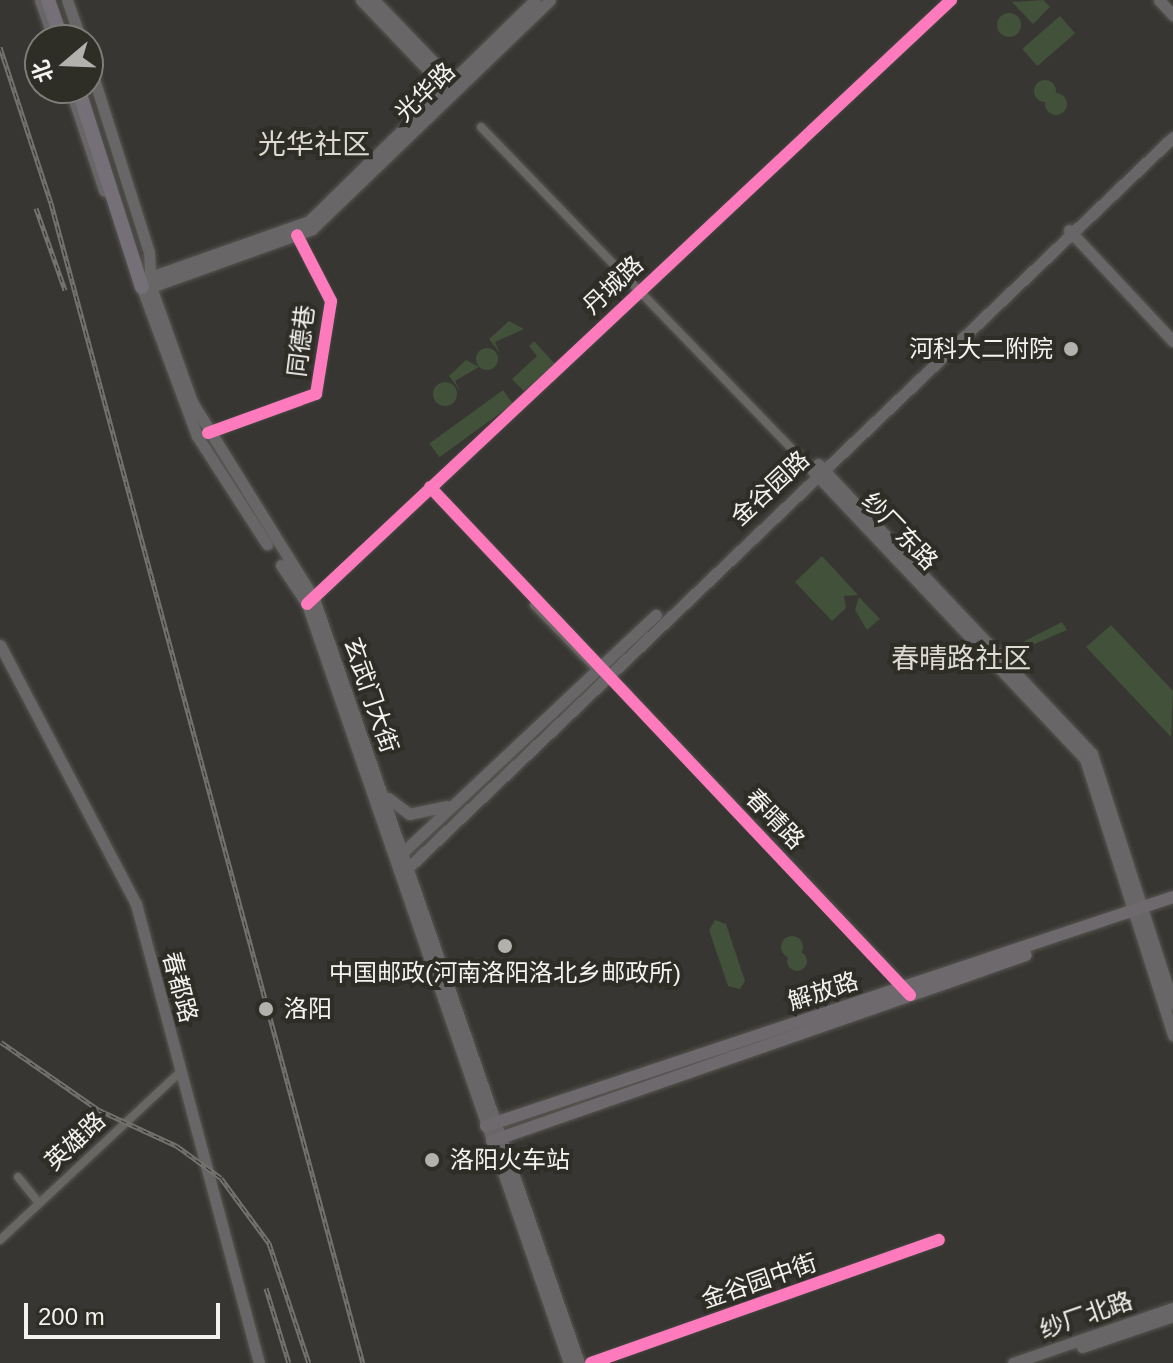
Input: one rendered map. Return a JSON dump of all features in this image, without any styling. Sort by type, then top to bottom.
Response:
[{"type":"highway","points":[[48,0],[56,24]]},
{"type":"highway","points":[[58,0],[66,24]]},
{"type":"highway","points":[[84,104],[149,283]]},
{"type":"highway","points":[[92,104],[130,232]]},
{"type":"main road","points":[[40,0],[48,24]]},
{"type":"main road","points":[[67,0],[75,24]]},
{"type":"main road","points":[[361,0],[452,88]]},
{"type":"main road","points":[[374,0],[452,88]]},
{"type":"main road","name":"光华路","points":[[149,283],[297,235],[452,88],[535,0]]},
{"type":"main road","name":"光华路","points":[[149,283],[309,221],[550,0]]},
{"type":"main road","points":[[1162,0],[1173,9]]},
{"type":"main road","points":[[1162,0],[1173,15]]},
{"type":"main road","name":"玄武门大街","points":[[76,104],[208,433],[310,602],[380,785],[400,855]]},
{"type":"main road","name":"玄武门大街","points":[[100,104],[149,283],[197,436],[310,602],[406,869],[569,1363]]},
{"type":"main road","name":"金谷园路","points":[[400,855],[1173,134]]},
{"type":"main road","points":[[1071,231],[1173,341]]},
{"type":"main road","name":"纱厂东路","points":[[817,469],[1085,759],[1173,1004]]},
{"type":"main road","name":"春都路","points":[[0,645],[118,862],[257,1363]]},
{"type":"main road","name":"春都路","points":[[0,653],[115,865],[178,1074]]},
{"type":"main road","name":"金谷园路","points":[[406,869],[601,670]]},
{"type":"main road","points":[[380,785],[392,805],[423,815],[469,788]]},
{"type":"main road","name":"解放路","points":[[491,1124],[908,991],[1138,913],[1173,897]]},
{"type":"main road","name":"解放路","points":[[1138,913],[1173,905]]},
{"type":"main road","name":"纱厂东路","points":[[1138,913],[1173,1035]]},
{"type":"main road","name":"解放路","points":[[496,1140],[908,991]]},
{"type":"main road","name":"玄武门大街","points":[[496,1140],[579,1363]]},
{"type":"main road","name":"纱厂北路","points":[[1013,1363],[1173,1308]]},
{"type":"main road","name":"纱厂北路","points":[[1036,1363],[1173,1316]]},
{"type":"street","name":"丹城路","points":[[310,602],[951,0]]},
{"type":"street","name":"纱厂东路","points":[[481,127],[817,469]]},
{"type":"street","name":"同德巷","points":[[208,433],[316,394],[331,301],[297,235]]},
{"type":"street","name":"春晴路","points":[[428,489],[908,991]]},
{"type":"street","name":"英雄路","points":[[0,1240],[178,1074]]},
{"type":"street","points":[[18,1177],[39,1203]]},
{"type":"street","name":"金谷园中街","points":[[591,1363],[939,1240]]},
{"type":"green space","points":[[1043,0],[1050,7],[1033,24],[1012,2]]},
{"type":"green space","points":[[1009,13],[1018,16],[1021,25],[1018,34],[1009,37],[1000,34],[997,25],[1000,16]]},
{"type":"green space","points":[[1060,16],[1075,33],[1037,66],[1022,49]]},
{"type":"green space","points":[[1041,80],[1049,80],[1056,91],[1049,102],[1041,102],[1034,95],[1034,87]]},
{"type":"green space","points":[[1056,93],[1064,96],[1067,104],[1064,112],[1056,115],[1048,112],[1045,104],[1048,96]]},
{"type":"green space","points":[[509,321],[524,329],[495,342],[500,353],[489,339]]},
{"type":"green space","points":[[534,341],[555,364],[524,391],[512,379],[537,356],[529,346]]},
{"type":"green space","points":[[487,348],[495,351],[498,359],[495,367],[487,370],[479,367],[476,359],[479,351]]},
{"type":"green space","points":[[466,360],[479,367],[455,381],[461,392],[449,376]]},
{"type":"green space","points":[[445,382],[453,386],[457,394],[453,402],[445,406],[437,402],[433,394],[437,386]]},
{"type":"green space","points":[[503,390],[513,404],[439,457],[429,443]]},
{"type":"green space","points":[[822,556],[858,595],[844,596],[846,608],[832,621],[795,582]]},
{"type":"green space","points":[[859,597],[880,619],[867,630],[855,610]]},
{"type":"green space","points":[[1062,622],[1067,630],[1021,650],[1021,643]]},
{"type":"green space","points":[[1111,625],[1173,691],[1171,737],[1086,647]]},
{"type":"green space","points":[[715,920],[726,924],[745,981],[740,989],[728,986],[709,930]]},
{"type":"green space","points":[[792,936],[803,947],[792,958],[781,947]]},
{"type":"green space","points":[[793,951],[801,951],[807,961],[801,971],[793,971],[787,965],[787,957]]},
{"type":"railway","points":[[0,47],[51,203],[363,1363]]},
{"type":"railway","points":[[36,208],[65,290]]},
{"type":"railway","points":[[1,1042],[99,1110],[177,1146],[221,1178],[269,1243],[309,1363]]},
{"type":"railway","points":[[266,1288],[289,1363]]},
{"type":"cycle path","points":[[307,604],[951,0]]},
{"type":"cycle path","points":[[208,433],[316,394],[331,301],[297,235]]},
{"type":"cycle path","points":[[430,487],[910,995]]},
{"type":"cycle path","points":[[591,1363],[939,1240]]},
{"type":"place","name":"河科大二附院","points":[[1071,349]]},
{"type":"place","name":"中国邮政(河南洛阳洛北乡邮政所)","points":[[505,946]]},
{"type":"place","name":"洛阳","points":[[266,1009]]},
{"type":"place","name":"洛阳火车站","points":[[432,1160]]},
{"type":"district","name":"光华社区","points":[[314,145]]},
{"type":"district","name":"春晴路社区","points":[[961,659]]}]
